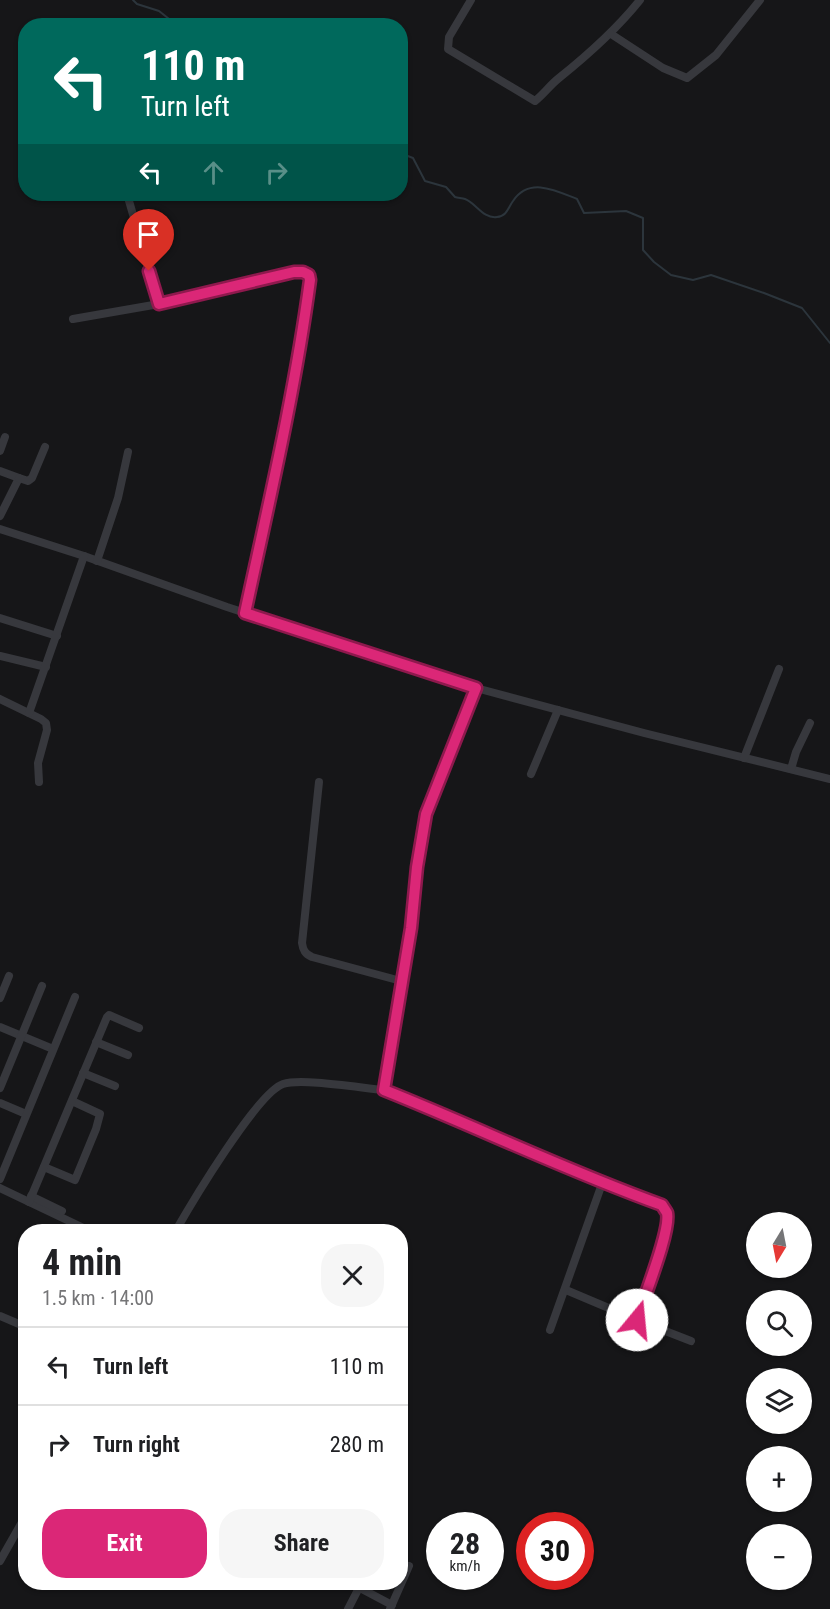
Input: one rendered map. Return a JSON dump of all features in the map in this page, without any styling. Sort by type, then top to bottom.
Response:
[{"type":"street","points":[[471,0],[449,38],[448,48],[533,101],[537,100],[611,34],[640,0]]},
{"type":"street","points":[[611,34],[663,68],[687,78],[716,55],[760,0]]},
{"type":"street","points":[[129,201],[159,304]]},
{"type":"street","points":[[73,319],[159,304],[294,272],[306,273],[309,278],[306,311],[290,400],[245,613]]},
{"type":"street","points":[[0,451],[5,437]]},
{"type":"street","points":[[0,471],[28,481],[32,478],[45,447]]},
{"type":"street","points":[[97,561],[118,498],[128,452]]},
{"type":"street","points":[[0,516],[19,478]]},
{"type":"street","points":[[0,529],[245,613],[476,688],[830,779]]},
{"type":"street","points":[[29,713],[84,556]]},
{"type":"street","points":[[0,618],[57,636]]},
{"type":"street","points":[[0,656],[46,667]]},
{"type":"street","points":[[744,758],[779,669]]},
{"type":"street","points":[[384,1090],[411,928],[417,867],[426,814],[476,688]]},
{"type":"street","points":[[0,699],[41,718],[47,726],[39,756],[39,782]]},
{"type":"street","points":[[531,774],[558,710]]},
{"type":"street","points":[[791,770],[796,752],[810,723]]},
{"type":"street","points":[[319,782],[302,943],[304,951],[306,955],[312,957],[401,981]]},
{"type":"street","points":[[0,998],[9,976]]},
{"type":"street","points":[[0,1088],[42,986]]},
{"type":"street","points":[[0,1179],[75,997]]},
{"type":"street","points":[[30,1199],[109,1015],[139,1028]]},
{"type":"street","points":[[0,1028],[53,1049]]},
{"type":"street","points":[[96,1042],[128,1055]]},
{"type":"street","points":[[84,1072],[115,1086]]},
{"type":"street","points":[[180,1224],[204,1182],[257,1109],[280,1085],[305,1083],[384,1090],[662,1205],[667,1214],[662,1244],[637,1320]]},
{"type":"street","points":[[44,1167],[75,1180],[100,1114],[72,1101]]},
{"type":"street","points":[[0,1103],[26,1114]]},
{"type":"street","points":[[550,1330],[603,1181]]},
{"type":"street","points":[[0,1188],[62,1211]]},
{"type":"street","points":[[30,1199],[77,1224]]},
{"type":"street","points":[[566,1290],[691,1341]]},
{"type":"street","points":[[0,1316],[18,1324]]},
{"type":"street","points":[[0,1561],[18,1529]]},
{"type":"street","points":[[348,1609],[358,1590]]},
{"type":"street","points":[[368,1590],[391,1607],[398,1590]]},
{"type":"waterway","points":[[133,0],[137,4],[159,11],[168,18]]},
{"type":"waterway","points":[[408,156],[413,158],[425,181],[446,187],[455,197],[469,201],[488,216],[503,215],[519,194],[534,187],[551,189],[577,199],[584,213],[626,211],[643,218],[643,250],[671,275],[693,280],[711,275],[802,308],[830,343]]},
{"type":"route","points":[[149,271],[159,304],[294,272],[309,275],[306,311],[290,400],[245,613],[476,688],[426,814],[417,867],[408,948],[384,1090],[579,1173],[662,1205],[667,1214],[667,1221],[662,1244],[637,1320]]}]
